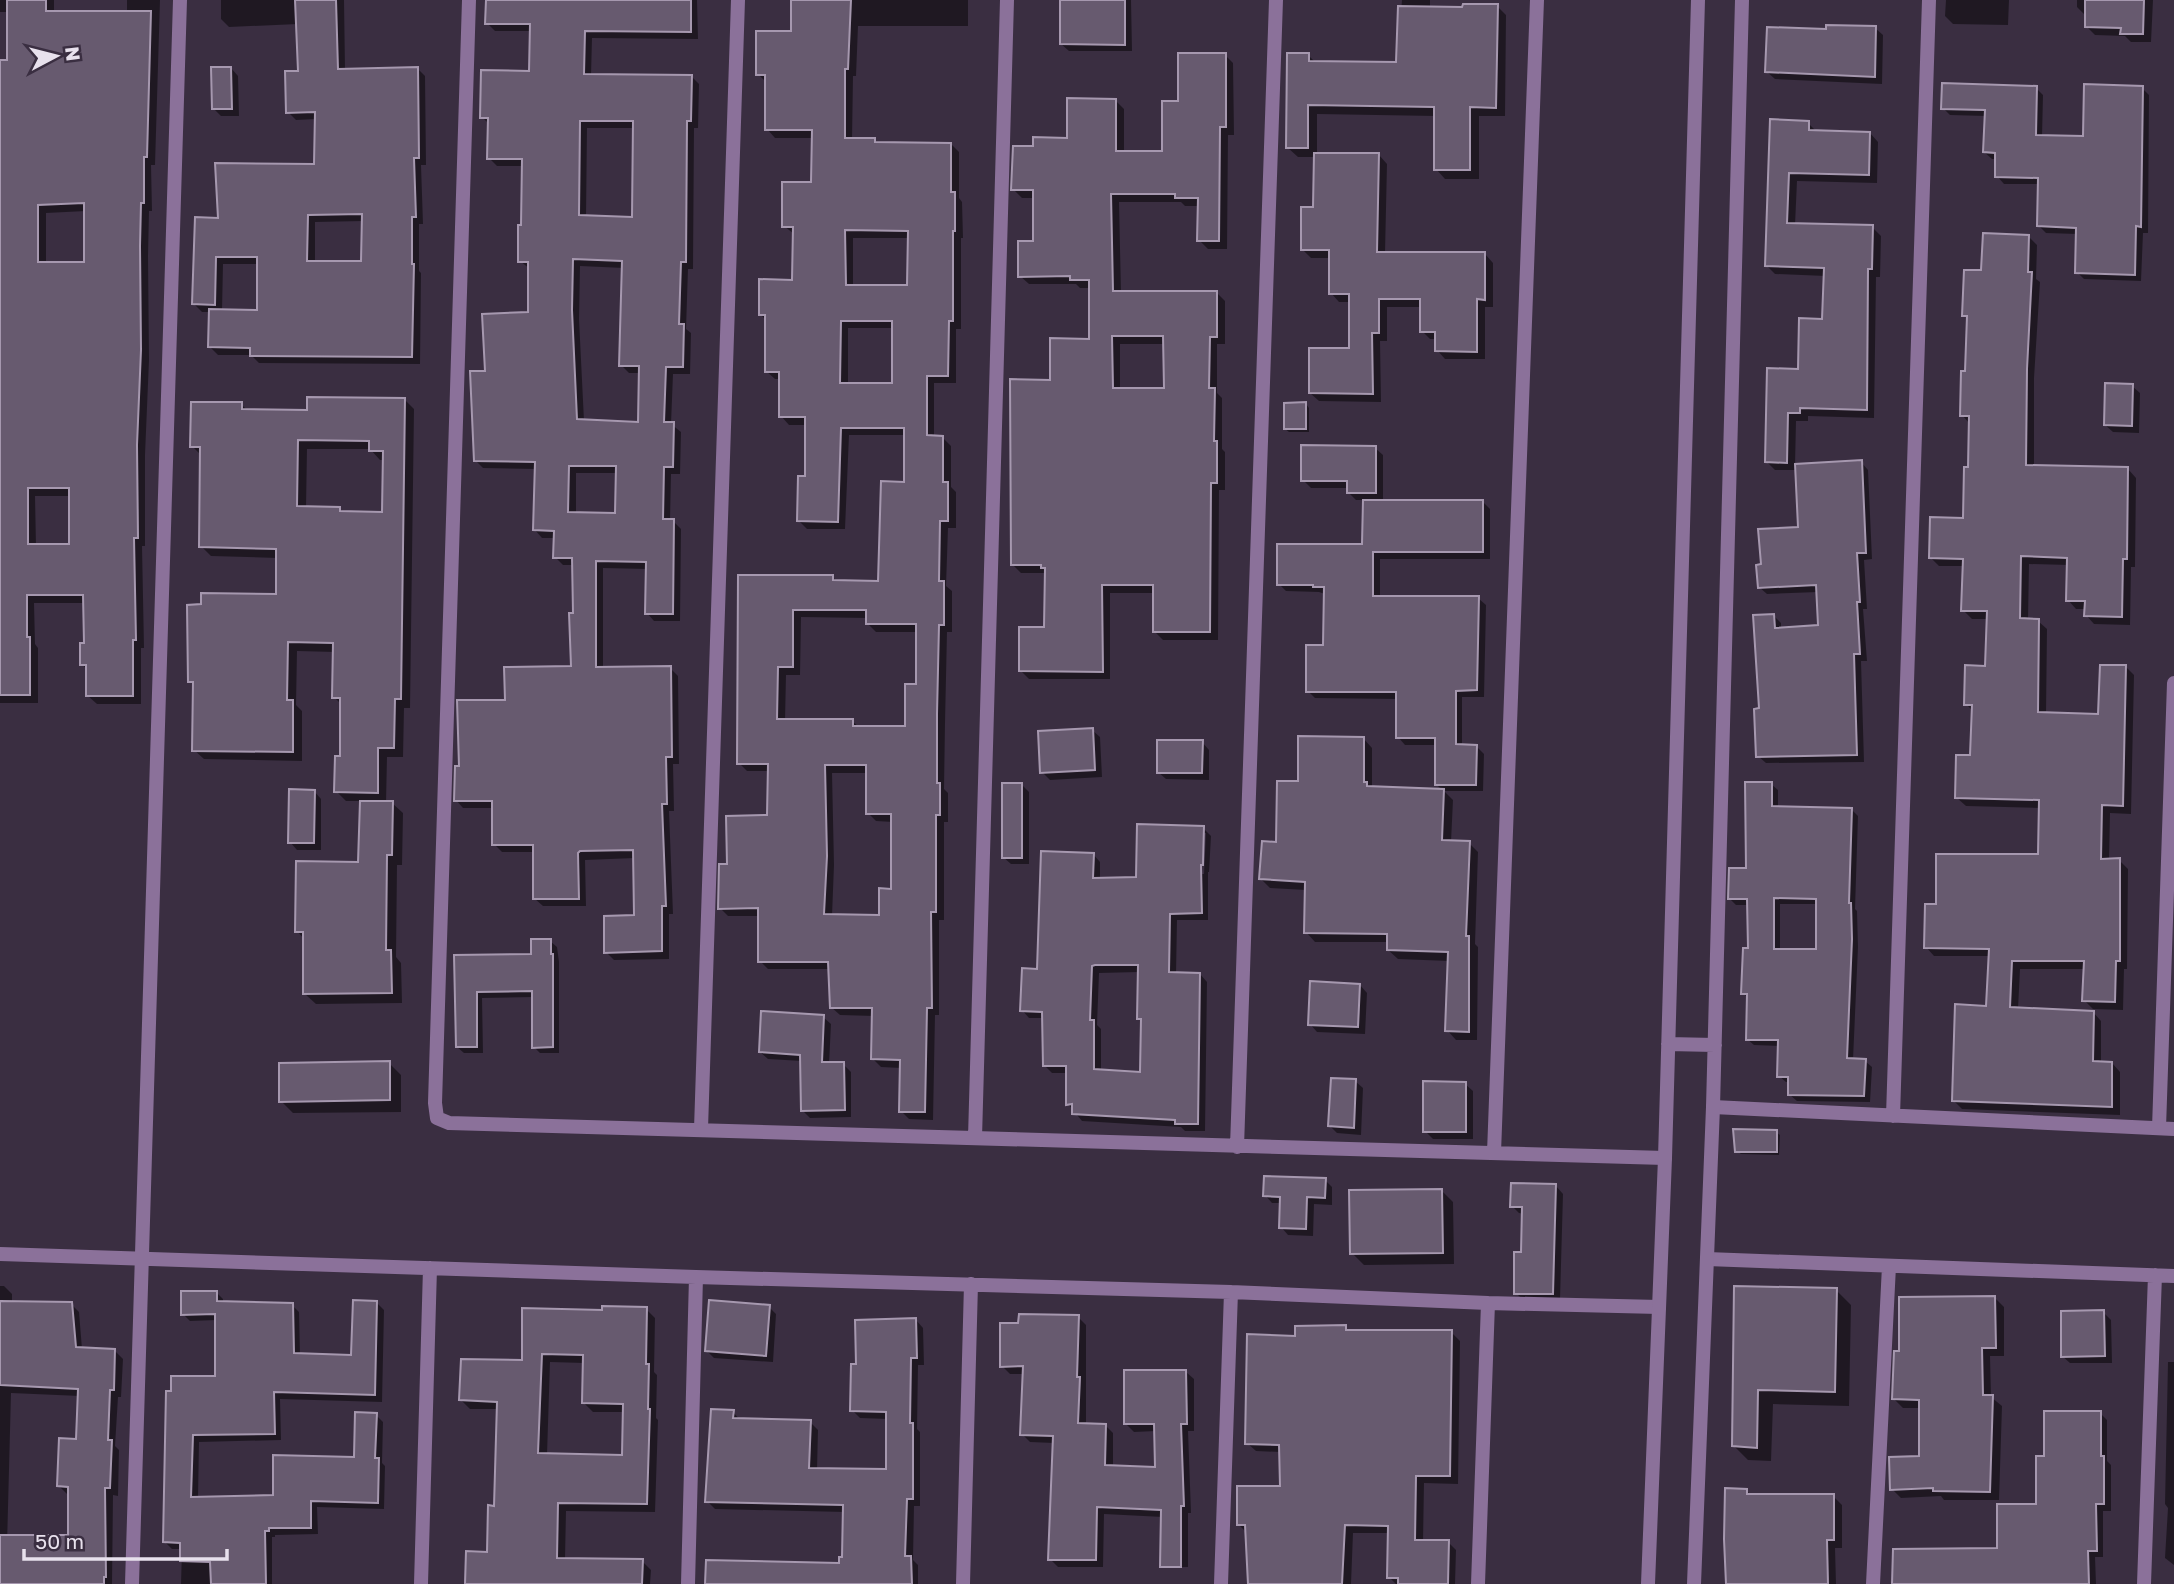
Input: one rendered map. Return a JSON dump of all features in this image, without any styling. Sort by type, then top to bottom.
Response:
[{"type":"street","points":[[132,1584],[180,0]]},
{"type":"street","points":[[469,0],[435,1103],[437,1118],[449,1123],[1665,1158]]},
{"type":"street","points":[[701,1129],[738,0]]},
{"type":"street","points":[[975,1138],[1007,0]]},
{"type":"street","points":[[1237,1147],[1276,0]]},
{"type":"street","points":[[1494,1153],[1537,0]]},
{"type":"street","points":[[1648,1584],[1665,1158],[1698,0]]},
{"type":"street","points":[[1694,1584],[1715,1045],[1742,0]]},
{"type":"street","points":[[1893,1116],[1929,0]]},
{"type":"street","points":[[1713,1107],[2167,1129],[2174,683]]},
{"type":"street","points":[[1668,1044],[1715,1045]]},
{"type":"street","points":[[0,1254],[1659,1307]]},
{"type":"street","points":[[1707,1259],[2174,1276]]},
{"type":"street","points":[[1873,1584],[1889,1266]]},
{"type":"street","points":[[421,1584],[430,1268]]},
{"type":"street","points":[[2144,1584],[2155,1275]]},
{"type":"street","points":[[688,1584],[696,1277]]},
{"type":"street","points":[[963,1584],[971,1284]]},
{"type":"street","points":[[1221,1584],[1231,1292]]},
{"type":"street","points":[[1478,1584],[1488,1303]]},
{"type":"building","points":[[7,0],[46,0],[46,11],[151,11],[147,157],[144,157],[144,203],[141,203],[138,538],[134,538],[136,640],[133,640],[133,696],[86,696],[86,665],[80,665],[80,643],[84,643],[83,595],[27,595],[30,695],[0,695],[0,60],[7,60]],"holes":[[[84,203],[84,262],[38,262],[38,205]],[[28,488],[69,488],[69,544],[28,544]]]},
{"type":"building","points":[[295,0],[336,0],[338,69],[418,67],[419,158],[414,158],[416,217],[412,217],[412,357],[250,356],[250,348],[208,347],[209,309],[257,310],[257,257],[216,257],[215,305],[192,304],[195,217],[218,218],[215,163],[314,164],[315,112],[286,113],[285,71],[298,71]],"holes":[[[362,214],[361,261],[307,261],[308,215]]]},
{"type":"building","points":[[486,0],[691,0],[691,32],[585,31],[584,74],[692,75],[691,121],[687,121],[686,262],[681,262],[679,324],[684,324],[683,367],[666,367],[664,422],[674,422],[673,467],[664,467],[663,519],[674,519],[673,614],[645,614],[646,562],[596,561],[596,667],[671,666],[672,757],[666,757],[667,804],[662,804],[666,906],[662,906],[662,951],[604,953],[604,916],[634,915],[633,850],[580,851],[579,899],[533,899],[533,845],[492,845],[492,801],[454,801],[455,766],[459,766],[457,700],[505,700],[504,667],[571,666],[569,613],[573,613],[572,558],[553,558],[554,531],[533,530],[535,462],[474,461],[470,371],[485,371],[482,314],[528,312],[528,262],[518,262],[522,159],[487,159],[488,118],[480,118],[481,70],[529,71],[530,24],[485,24]],"holes":[[[580,121],[633,121],[632,217],[579,215]],[[573,259],[622,261],[619,366],[639,366],[638,422],[577,419],[572,310]],[[569,466],[616,466],[615,513],[568,512]]]},
{"type":"building","points":[[791,0],[851,0],[848,69],[845,69],[845,138],[875,138],[875,142],[951,143],[951,192],[955,192],[955,231],[953,321],[949,321],[948,376],[927,376],[927,435],[943,436],[943,482],[948,482],[948,521],[940,521],[939,581],[944,581],[944,625],[939,625],[937,714],[940,815],[936,815],[936,912],[931,912],[932,1008],[927,1008],[925,1112],[899,1112],[900,1060],[871,1059],[872,1008],[830,1008],[828,962],[758,962],[758,908],[718,909],[719,864],[727,864],[726,816],[767,815],[768,764],[737,764],[738,575],[833,575],[833,580],[878,581],[881,481],[904,482],[904,428],[841,428],[838,522],[797,521],[798,476],[805,476],[805,417],[779,417],[779,372],[765,372],[765,315],[759,315],[759,279],[792,280],[793,227],[782,227],[782,182],[811,182],[812,130],[765,130],[765,75],[756,75],[756,31],[791,31]],"holes":[[[845,230],[908,231],[907,285],[846,285]],[[841,321],[892,321],[892,383],[840,383]],[[793,610],[866,610],[866,624],[916,624],[916,684],[905,684],[905,726],[853,726],[853,719],[777,719],[778,667],[793,667]],[[825,765],[866,765],[866,814],[891,814],[891,889],[879,888],[879,915],[824,914],[827,856]]]},
{"type":"building","points":[[1060,0],[1125,0],[1125,45],[1060,44]]},
{"type":"building","points":[[2085,0],[2144,0],[2143,34],[2120,34],[2121,28],[2085,27]]},
{"type":"building","points":[[1463,4],[1498,4],[1496,108],[1470,107],[1470,170],[1434,170],[1434,107],[1308,105],[1308,148],[1286,148],[1287,53],[1309,53],[1309,61],[1396,62],[1398,6],[1462,7]]},
{"type":"building","points":[[1826,25],[1876,26],[1875,77],[1765,72],[1767,27],[1826,29]]},
{"type":"building","points":[[1178,53],[1226,53],[1226,127],[1220,127],[1219,241],[1197,241],[1198,198],[1175,198],[1175,194],[1111,194],[1113,291],[1217,291],[1217,337],[1210,337],[1209,388],[1215,388],[1214,441],[1217,441],[1217,483],[1211,483],[1210,632],[1153,632],[1153,585],[1102,585],[1103,672],[1019,671],[1019,627],[1044,627],[1045,568],[1041,568],[1041,565],[1011,565],[1010,379],[1050,380],[1050,338],[1089,339],[1089,280],[1070,280],[1070,276],[1018,277],[1018,241],[1033,241],[1033,190],[1011,190],[1013,146],[1033,146],[1033,137],[1067,138],[1067,98],[1116,99],[1116,151],[1162,151],[1162,101],[1178,101]],"holes":[[[1112,336],[1163,336],[1164,388],[1113,388]]]},
{"type":"building","points":[[211,67],[231,67],[232,109],[212,109]]},
{"type":"building","points":[[1942,83],[2037,86],[2036,135],[2083,136],[2084,84],[2143,86],[2141,227],[2136,226],[2135,275],[2075,273],[2076,228],[2037,226],[2038,178],[1995,177],[1995,153],[1983,152],[1985,110],[1941,109]]},
{"type":"building","points":[[1770,119],[1809,121],[1809,130],[1870,132],[1869,175],[1789,173],[1787,223],[1873,225],[1872,269],[1868,269],[1867,410],[1800,408],[1800,413],[1788,413],[1787,463],[1765,462],[1767,368],[1798,369],[1799,318],[1822,319],[1824,268],[1765,266]]},
{"type":"building","points":[[1314,153],[1379,153],[1377,252],[1485,252],[1485,300],[1477,299],[1477,352],[1435,351],[1435,332],[1420,332],[1420,299],[1379,299],[1379,333],[1372,333],[1373,394],[1309,393],[1309,348],[1349,348],[1349,294],[1329,294],[1329,250],[1301,250],[1301,207],[1313,207]]},
{"type":"building","points":[[1983,233],[2029,235],[2028,272],[2032,272],[2026,465],[2128,467],[2127,559],[2123,559],[2122,617],[2084,616],[2085,601],[2066,601],[2067,558],[2021,556],[2020,618],[2039,619],[2038,712],[2098,714],[2100,665],[2126,665],[2123,806],[2102,805],[2101,859],[2120,858],[2120,961],[2116,961],[2115,1002],[2082,1001],[2084,961],[2012,961],[2010,1007],[2094,1011],[2093,1061],[2112,1062],[2112,1107],[1952,1101],[1955,1004],[1986,1006],[1989,949],[1924,948],[1925,904],[1936,904],[1936,854],[2038,854],[2039,800],[1955,798],[1956,755],[1970,755],[1972,705],[1964,705],[1965,665],[1985,666],[1987,611],[1961,611],[1963,559],[1929,558],[1930,517],[1963,518],[1969,416],[1960,416],[1961,371],[1965,371],[1967,316],[1962,316],[1964,270],[1981,270]]},
{"type":"building","points":[[2105,383],[2133,384],[2132,426],[2104,425]]},
{"type":"building","points":[[307,397],[405,398],[401,699],[395,699],[394,748],[378,748],[378,793],[334,792],[335,756],[340,756],[340,698],[332,698],[333,643],[288,642],[287,700],[293,700],[293,752],[192,751],[193,682],[188,682],[187,605],[201,604],[201,593],[276,594],[276,549],[199,547],[200,447],[190,447],[191,402],[242,402],[242,409],[307,410]],"holes":[[[298,440],[369,441],[369,451],[383,451],[382,512],[297,506]]]},
{"type":"building","points":[[1306,402],[1306,429],[1284,429],[1284,403]]},
{"type":"building","points":[[1301,445],[1376,446],[1376,493],[1347,493],[1347,481],[1301,481]]},
{"type":"building","points":[[1862,460],[1866,553],[1857,553],[1860,654],[1854,654],[1857,755],[1756,757],[1754,709],[1759,708],[1753,615],[1774,614],[1775,628],[1818,625],[1816,585],[1758,588],[1756,565],[1761,564],[1758,529],[1798,527],[1795,464]]},
{"type":"building","points":[[1363,500],[1483,500],[1483,552],[1373,552],[1373,596],[1479,596],[1477,690],[1456,691],[1456,744],[1477,745],[1476,785],[1435,785],[1435,738],[1396,738],[1396,692],[1306,692],[1306,645],[1323,645],[1324,587],[1277,585],[1277,544],[1362,544]]},
{"type":"building","points":[[1093,728],[1095,770],[1040,773],[1038,731]]},
{"type":"building","points":[[1298,736],[1364,737],[1364,782],[1367,782],[1367,786],[1444,789],[1442,840],[1470,841],[1466,936],[1469,936],[1469,1032],[1445,1031],[1448,952],[1387,950],[1387,934],[1304,933],[1305,882],[1259,879],[1262,841],[1276,842],[1277,781],[1298,781]]},
{"type":"building","points":[[1157,740],[1203,740],[1202,773],[1157,773]]},
{"type":"building","points":[[1745,782],[1772,782],[1772,806],[1852,808],[1849,903],[1852,939],[1847,1058],[1866,1059],[1864,1096],[1788,1095],[1788,1077],[1777,1077],[1778,1040],[1746,1040],[1747,994],[1741,994],[1743,948],[1748,948],[1747,899],[1728,899],[1729,868],[1746,868]],"holes":[[[1774,898],[1816,899],[1816,949],[1774,949]]]},
{"type":"building","points":[[1002,783],[1022,783],[1022,858],[1002,858]]},
{"type":"building","points":[[289,789],[315,790],[314,843],[288,843]]},
{"type":"building","points":[[360,801],[393,801],[392,855],[387,855],[386,950],[391,950],[392,993],[303,994],[303,932],[295,932],[296,861],[358,862]]},
{"type":"building","points":[[1137,824],[1204,826],[1201,865],[1202,913],[1170,914],[1169,972],[1200,973],[1198,1124],[1175,1124],[1175,1120],[1072,1114],[1072,1104],[1066,1105],[1066,1066],[1043,1066],[1042,1012],[1020,1011],[1022,968],[1037,969],[1041,851],[1094,853],[1093,878],[1136,877]],"holes":[[[1138,965],[1140,1072],[1094,1069],[1094,1020],[1090,1020],[1092,966]]]},
{"type":"building","points":[[531,939],[551,939],[553,1047],[532,1048],[532,991],[477,992],[477,1047],[456,1047],[454,955],[531,954]]},
{"type":"building","points":[[1310,981],[1360,984],[1358,1027],[1308,1025]]},
{"type":"building","points":[[761,1011],[824,1015],[822,1062],[844,1062],[845,1110],[801,1111],[800,1055],[759,1052]]},
{"type":"building","points":[[390,1061],[390,1100],[279,1102],[279,1063]]},
{"type":"building","points":[[1331,1078],[1356,1079],[1354,1128],[1328,1126]]},
{"type":"building","points":[[1423,1081],[1466,1082],[1466,1132],[1423,1132]]},
{"type":"building","points":[[1733,1129],[1777,1130],[1777,1152],[1735,1152]]},
{"type":"building","points":[[1264,1176],[1326,1178],[1325,1198],[1307,1197],[1306,1229],[1279,1228],[1280,1197],[1263,1196]]},
{"type":"building","points":[[1511,1183],[1556,1184],[1553,1294],[1514,1294],[1514,1252],[1521,1252],[1522,1207],[1510,1207]]},
{"type":"building","points":[[1442,1189],[1443,1253],[1350,1254],[1349,1190]]},
{"type":"building","points":[[1734,1286],[1837,1288],[1835,1392],[1758,1390],[1757,1448],[1732,1446]]},
{"type":"building","points":[[181,1291],[217,1291],[217,1301],[293,1303],[294,1353],[351,1355],[353,1300],[377,1301],[375,1395],[274,1392],[275,1434],[193,1435],[191,1497],[273,1495],[273,1455],[354,1457],[355,1412],[377,1413],[375,1458],[379,1458],[378,1503],[311,1501],[311,1528],[269,1528],[269,1531],[265,1531],[266,1584],[211,1584],[210,1562],[180,1561],[180,1543],[163,1542],[166,1391],[171,1391],[171,1376],[215,1376],[215,1314],[181,1315]]},
{"type":"building","points":[[1995,1296],[1996,1348],[1982,1348],[1983,1395],[1993,1395],[1990,1492],[1933,1491],[1933,1488],[1890,1490],[1889,1457],[1919,1456],[1919,1400],[1892,1399],[1894,1351],[1899,1351],[1899,1297]]},
{"type":"building","points":[[709,1300],[770,1305],[766,1356],[705,1351]]},
{"type":"building","points":[[0,1301],[72,1302],[76,1347],[115,1349],[114,1390],[110,1390],[108,1440],[112,1440],[110,1488],[105,1488],[104,1584],[0,1584],[0,1535],[68,1535],[68,1487],[57,1486],[59,1438],[76,1439],[78,1389],[0,1385]]},
{"type":"building","points":[[602,1306],[647,1307],[646,1364],[649,1364],[650,1409],[647,1504],[558,1503],[557,1558],[643,1559],[642,1584],[465,1584],[466,1551],[487,1552],[488,1505],[494,1506],[497,1402],[459,1400],[461,1359],[522,1360],[522,1308],[602,1310]],"holes":[[[542,1354],[583,1355],[582,1403],[623,1404],[622,1455],[538,1453]]]},
{"type":"building","points":[[2104,1310],[2105,1356],[2061,1357],[2061,1311]]},
{"type":"building","points":[[1019,1314],[1079,1315],[1078,1423],[1106,1424],[1105,1465],[1155,1467],[1154,1424],[1124,1424],[1124,1370],[1186,1370],[1187,1424],[1181,1424],[1184,1506],[1181,1506],[1181,1567],[1160,1567],[1161,1510],[1097,1507],[1096,1560],[1048,1560],[1053,1436],[1020,1435],[1023,1366],[1000,1367],[1000,1323],[1018,1323]]},
{"type":"building","points":[[916,1318],[917,1358],[911,1358],[913,1499],[907,1499],[905,1556],[911,1556],[912,1584],[705,1584],[706,1560],[839,1563],[839,1557],[842,1557],[843,1505],[705,1502],[711,1409],[734,1410],[733,1418],[811,1420],[809,1468],[886,1469],[886,1412],[850,1411],[851,1364],[856,1364],[855,1320]]},
{"type":"building","points":[[1346,1325],[1346,1330],[1452,1330],[1450,1476],[1416,1476],[1415,1540],[1449,1540],[1448,1584],[1398,1584],[1398,1578],[1387,1578],[1388,1526],[1345,1525],[1342,1584],[1248,1584],[1245,1525],[1237,1525],[1237,1486],[1280,1486],[1279,1445],[1245,1444],[1247,1334],[1295,1336],[1295,1326]]},
{"type":"building","points":[[2044,1411],[2101,1411],[2104,1504],[2096,1504],[2097,1551],[2088,1551],[2089,1584],[1892,1584],[1893,1549],[1997,1548],[1997,1504],[2036,1504],[2036,1456],[2044,1456]]},
{"type":"building","points":[[1725,1488],[1747,1489],[1747,1494],[1834,1494],[1834,1540],[1827,1540],[1828,1584],[1726,1584]]}]
